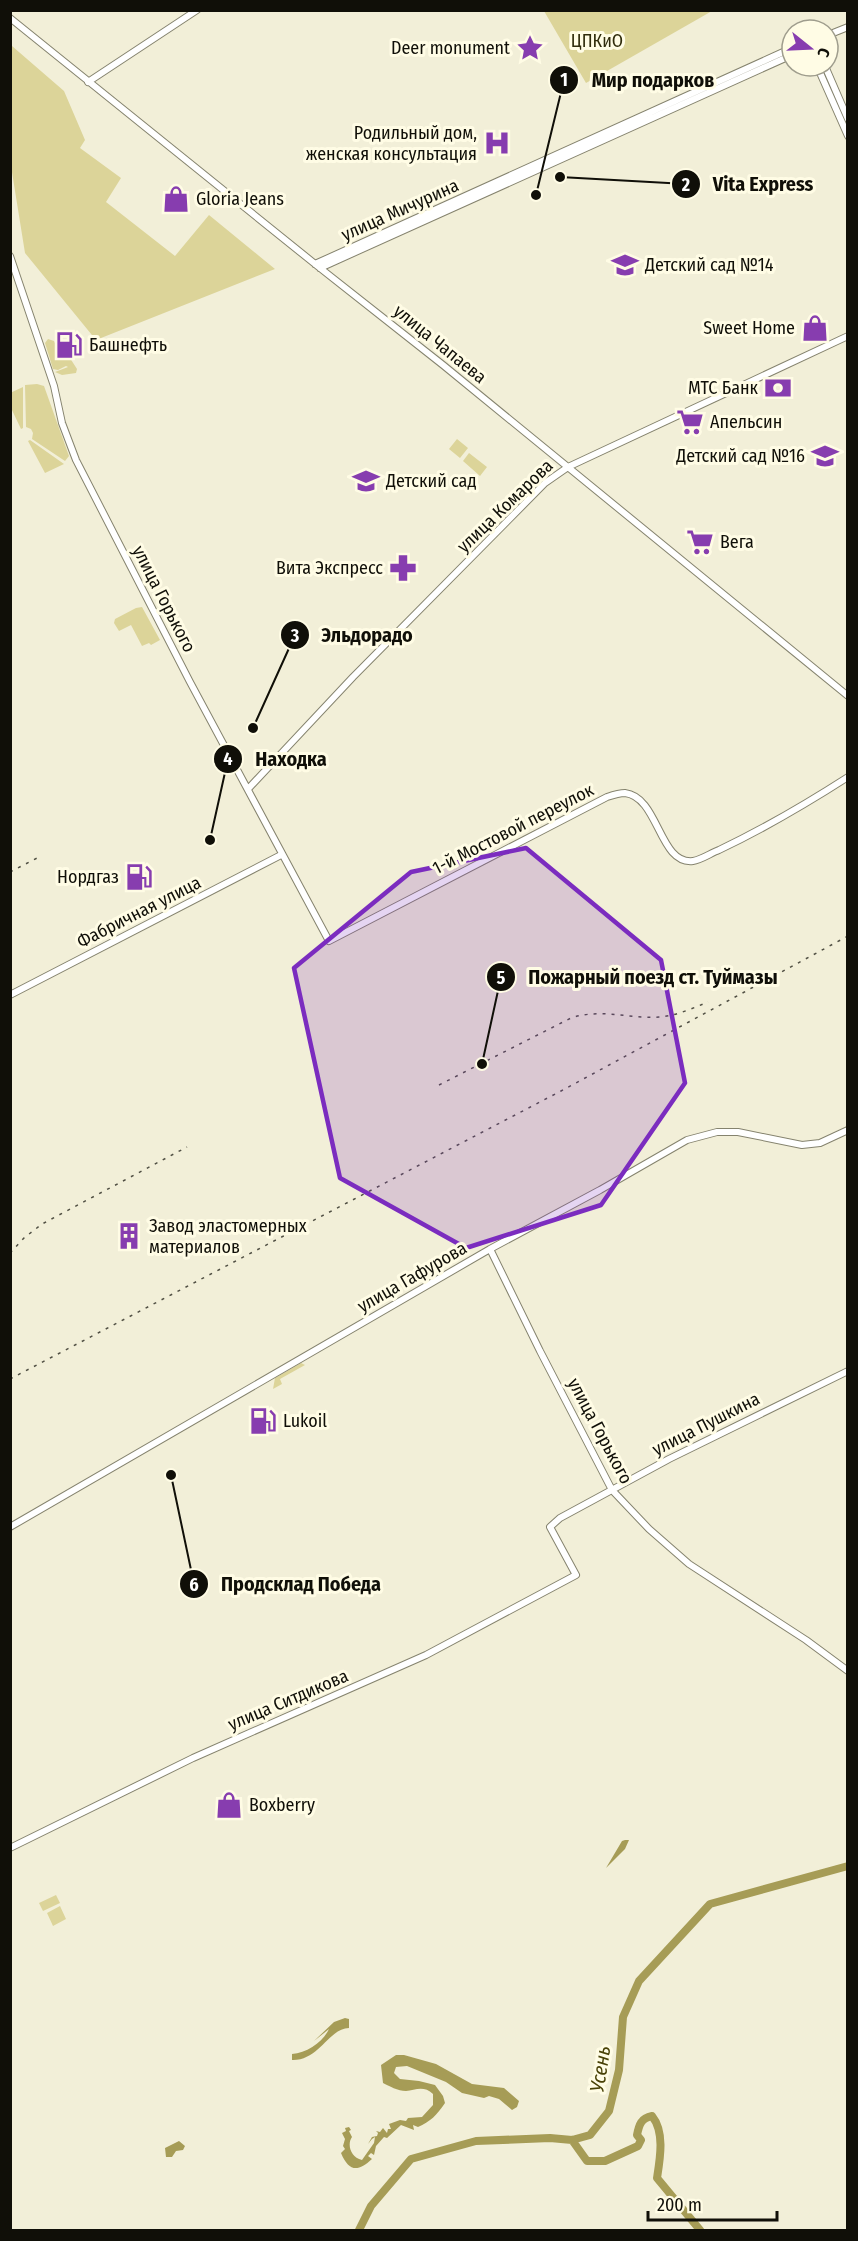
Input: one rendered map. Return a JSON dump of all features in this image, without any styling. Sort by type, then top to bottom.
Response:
[{"type":"street","points":[[88,82],[197,10]]},
{"type":"street","name":"улица Чапаева","points":[[10,18],[444,365],[848,696]]},
{"type":"street","name":"улица Мичурина","points":[[318,266],[780,54]]},
{"type":"street","name":"улица Мичурина","points":[[318,266],[780,59]]},
{"type":"street","points":[[822,78],[848,135]]},
{"type":"street","points":[[830,78],[848,119]]},
{"type":"street","name":"улица Горького","points":[[10,256],[54,386],[64,430],[76,460],[189,682],[329,941]]},
{"type":"street","name":"улица Комарова","points":[[248,789],[353,677],[545,483],[568,467],[848,336]]},
{"type":"street","name":"1-й Мостовой переулок","points":[[329,941],[608,797],[626,793],[640,799],[671,851],[680,859],[693,861],[762,828],[848,777]]},
{"type":"street","name":"Фабричная улица","points":[[10,995],[281,855]]},
{"type":"street","name":"улица Гафурова","points":[[10,1527],[490,1249],[600,1191],[687,1140],[717,1132],[738,1132],[802,1145],[820,1143],[848,1130]]},
{"type":"street","name":"улица Горького","points":[[490,1249],[612,1490],[649,1529],[689,1564],[806,1640],[848,1671]]},
{"type":"street","name":"улица Пушкина","points":[[576,1575],[550,1527],[560,1518],[669,1459],[848,1371]]},
{"type":"street","name":"улица Ситдикова","points":[[10,1848],[193,1758],[426,1655],[576,1575]]},
{"type":"highlighted area","points":[[526,848],[661,960],[685,1083],[601,1205],[466,1248],[340,1178],[294,968],[411,872]]},
{"type":"green space","name":"ЦПКиО","points":[[544,11],[712,11],[586,83]]},
{"type":"green space","points":[[12,46],[64,91],[85,140],[80,148],[121,178],[106,202],[175,256],[209,215],[275,269],[96,340],[25,253],[11,166],[10,47]]},
{"type":"green space","points":[[48,339],[54,341],[61,356],[68,355],[77,369],[76,373],[62,375],[55,372],[68,367],[53,369],[45,343]]},
{"type":"green space","points":[[25,385],[44,386],[69,456],[65,461],[32,439],[31,429],[26,427]]},
{"type":"green space","points":[[23,387],[23,428],[21,429],[11,408],[10,393]]},
{"type":"green space","points":[[457,439],[468,448],[460,458],[449,449]]},
{"type":"green space","points":[[30,440],[64,464],[45,473],[28,441]]},
{"type":"green space","points":[[469,453],[487,467],[480,476],[463,461]]},
{"type":"green space","points":[[142,607],[160,640],[151,645],[149,643],[142,646],[131,625],[119,631],[114,623],[115,619]]},
{"type":"green space","points":[[301,1363],[305,1365],[280,1379],[282,1384],[273,1389],[275,1378]]},
{"type":"green space","points":[[56,1895],[60,1903],[43,1911],[39,1903]]},
{"type":"green space","points":[[60,1906],[66,1919],[53,1926],[47,1913]]},
{"type":"shaded area","points":[[629,1840],[625,1849],[606,1868],[622,1841]]},
{"type":"shaded area","points":[[349,2019],[349,2028],[335,2033],[309,2055],[292,2060],[292,2054],[303,2052],[314,2046],[329,2029],[314,2041],[334,2022]]},
{"type":"shaded area","points":[[396,2055],[436,2064],[472,2084],[504,2088],[519,2101],[517,2107],[512,2110],[499,2099],[462,2093],[446,2082],[407,2066],[396,2067],[394,2073],[400,2079],[435,2085],[445,2103],[426,2123],[418,2127],[413,2125],[414,2130],[401,2125],[376,2146],[374,2155],[371,2153],[368,2156],[372,2159],[358,2168],[351,2167],[341,2153],[345,2149],[343,2146],[345,2139],[342,2133],[346,2131],[345,2128],[349,2127],[351,2130],[349,2131],[352,2137],[350,2147],[352,2153],[362,2160],[374,2143],[375,2137],[368,2144],[372,2137],[377,2136],[376,2131],[380,2132],[383,2128],[387,2133],[388,2129],[391,2129],[389,2124],[400,2120],[406,2121],[408,2118],[422,2117],[433,2105],[433,2094],[430,2091],[420,2089],[403,2091],[383,2083],[381,2065]]},
{"type":"shaded area","points":[[179,2141],[185,2146],[183,2150],[176,2151],[172,2157],[166,2157],[165,2148]]},
{"type":"waterway","name":"Усень","points":[[359,2230],[371,2206],[411,2159],[476,2141],[550,2138],[572,2140],[590,2135],[609,2111],[619,2070],[623,2017],[639,1981],[710,1904],[848,1866]]},
{"type":"waterway","points":[[572,2140],[587,2161],[605,2161],[638,2146],[641,2140],[637,2135],[640,2125],[645,2118],[652,2116],[660,2138],[657,2178],[700,2230]]},
{"type":"railway","points":[[10,872],[39,857]]},
{"type":"railway","points":[[10,1379],[561,1091],[848,936]]},
{"type":"railway","points":[[439,1085],[571,1018],[593,1014],[665,1016],[708,1002]]},
{"type":"railway","points":[[10,1253],[42,1224],[187,1147]]},
{"type":"place","name":"Deer monument","points":[[530,48]]},
{"type":"place","name":"Родильный дом, женская консультация","points":[[497,143]]},
{"type":"place","name":"Vita Express","points":[[560,177]]},
{"type":"place","name":"Мир подарков","points":[[536,195]]},
{"type":"place","name":"Gloria Jeans","points":[[176,199]]},
{"type":"place","name":"Детский сад №14","points":[[625,265]]},
{"type":"place","name":"Sweet Home","points":[[815,328]]},
{"type":"place","name":"Башнефть","points":[[69,345]]},
{"type":"place","name":"МТС Банк","points":[[778,388]]},
{"type":"place","name":"Апельсин","points":[[690,422]]},
{"type":"place","name":"Детский сад №16","points":[[825,456]]},
{"type":"place","name":"Детский сад","points":[[366,481]]},
{"type":"place","name":"Вега","points":[[700,542]]},
{"type":"place","name":"Вита Экспресс","points":[[403,568]]},
{"type":"place","name":"Эльдорадо","points":[[253,728]]},
{"type":"place","name":"Находка","points":[[210,840]]},
{"type":"place","name":"Нордгаз","points":[[139,877]]},
{"type":"place","name":"Пожарный поезд ст. Туймазы","points":[[482,1064]]},
{"type":"place","name":"Завод эластомерных материалов","points":[[129,1236]]},
{"type":"place","name":"Lukoil","points":[[263,1421]]},
{"type":"place","name":"Продсклад Победа","points":[[171,1475]]},
{"type":"place","name":"Boxberry","points":[[229,1805]]}]
